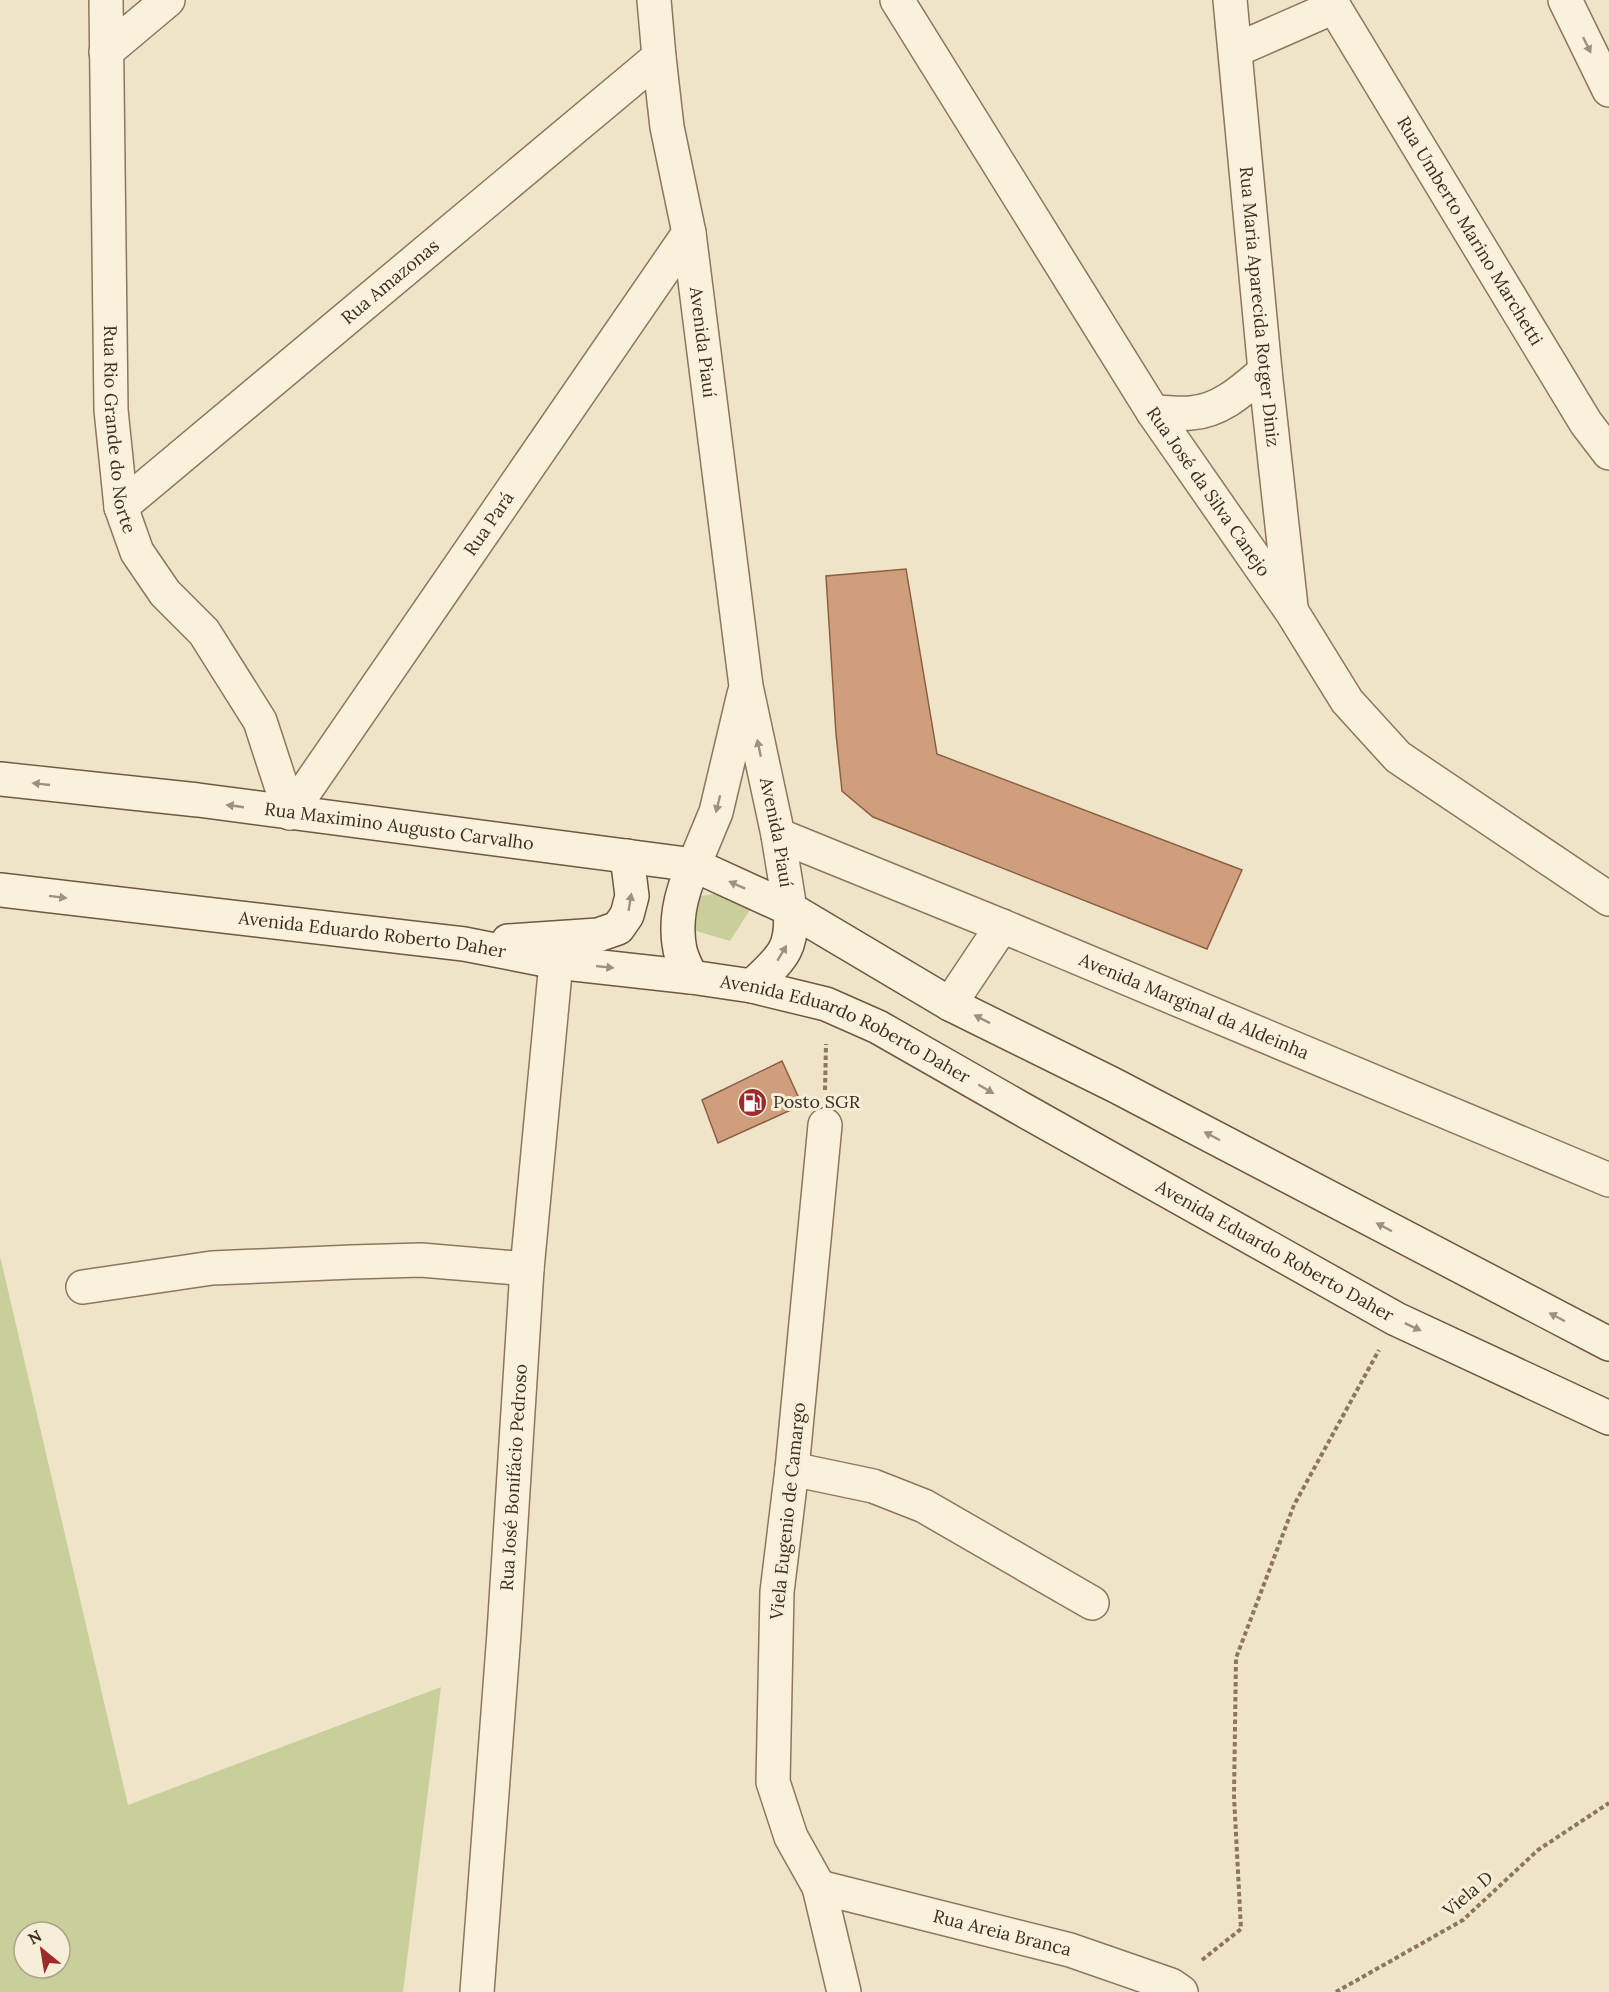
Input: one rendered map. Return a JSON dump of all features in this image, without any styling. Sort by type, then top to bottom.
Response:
[{"type":"street","name":"Rua Rio Grande do Norte","points":[[106,0],[111,410],[121,507],[137,552],[165,593],[204,632],[260,721],[290,813]]},
{"type":"street","points":[[106,52],[168,0]]},
{"type":"street","name":"Avenida Piauí","points":[[654,0],[667,127],[689,233],[746,686],[778,835],[790,909]]},
{"type":"street","name":"Rua José da Silva Canejo","points":[[897,0],[1153,412],[1292,612],[1347,701],[1398,756],[1609,899]]},
{"type":"street","name":"Rua Maria Aparecida Rotger Diniz","points":[[1230,0],[1265,371],[1292,612]]},
{"type":"street","points":[[1565,0],[1609,90]]},
{"type":"street","name":"Rua Umberto Marino Marchetti","points":[[1236,50],[1332,3],[1586,423],[1609,453]]},
{"type":"street","name":"Rua Amazonas","points":[[121,507],[659,57]]},
{"type":"street","name":"Rua Pará","points":[[290,813],[689,233]]},
{"type":"street","points":[[1153,412],[1193,413],[1218,406],[1238,394],[1265,371]]},
{"type":"street","name":"Avenida Piauí","points":[[694,865],[716,812],[746,686]]},
{"type":"street","name":"Rua Maximino Augusto Carvalho","points":[[0,780],[198,800],[694,865],[790,909]]},
{"type":"street","name":"Avenida Marginal da Aldeinha","points":[[778,835],[1002,926],[1609,1180]]},
{"type":"street","points":[[464,944],[598,935],[618,928],[627,915],[632,896],[627,856]]},
{"type":"street","points":[[691,977],[680,950],[678,917],[683,890],[694,865]]},
{"type":"street","name":"Avenida Eduardo Roberto Daher","points":[[0,890],[464,944],[556,962],[752,986],[826,1004],[878,1027],[1396,1319],[1609,1418]]},
{"type":"street","points":[[752,986],[778,960],[787,946],[792,931],[790,909]]},
{"type":"street","points":[[790,909],[950,1004],[1114,1085],[1609,1344]]},
{"type":"street","points":[[950,1004],[1002,926]]},
{"type":"street","name":"Rua José Bonifácio Pedroso","points":[[477,1992],[504,1633],[527,1269],[556,962]]},
{"type":"street","name":"Viela Eugenio de Camargo","points":[[825,1125],[792,1469],[777,1592],[772,1782],[791,1837],[819,1887],[844,1992]]},
{"type":"street","points":[[83,1287],[212,1268],[305,1264],[421,1260],[527,1269]]},
{"type":"street","points":[[792,1469],[873,1486],[924,1506],[1092,1603]]},
{"type":"street","name":"Rua Areia Branca","points":[[819,1887],[1070,1950],[1176,1988]]},
{"type":"path","points":[[825,1125],[826,1004]]},
{"type":"path","points":[[1176,1988],[1241,1929],[1234,1796],[1236,1658],[1294,1506],[1396,1319]]},
{"type":"path","name":"Viela D","points":[[1336,1992],[1463,1920],[1538,1850],[1609,1803]]},
{"type":"green space","points":[[731,891],[750,910],[730,941],[686,928],[690,898]]},
{"type":"green space","points":[[0,1256],[128,1805],[441,1687],[403,1992],[0,1992]]},
{"type":"building","points":[[906,569],[937,754],[1242,870],[1207,949],[873,817],[842,791],[826,576]]},
{"type":"building","name":"Posto SGR","points":[[782,1061],[802,1105],[718,1143],[702,1100]]},
{"type":"place","name":"Posto SGR","points":[[752,1102]]}]
